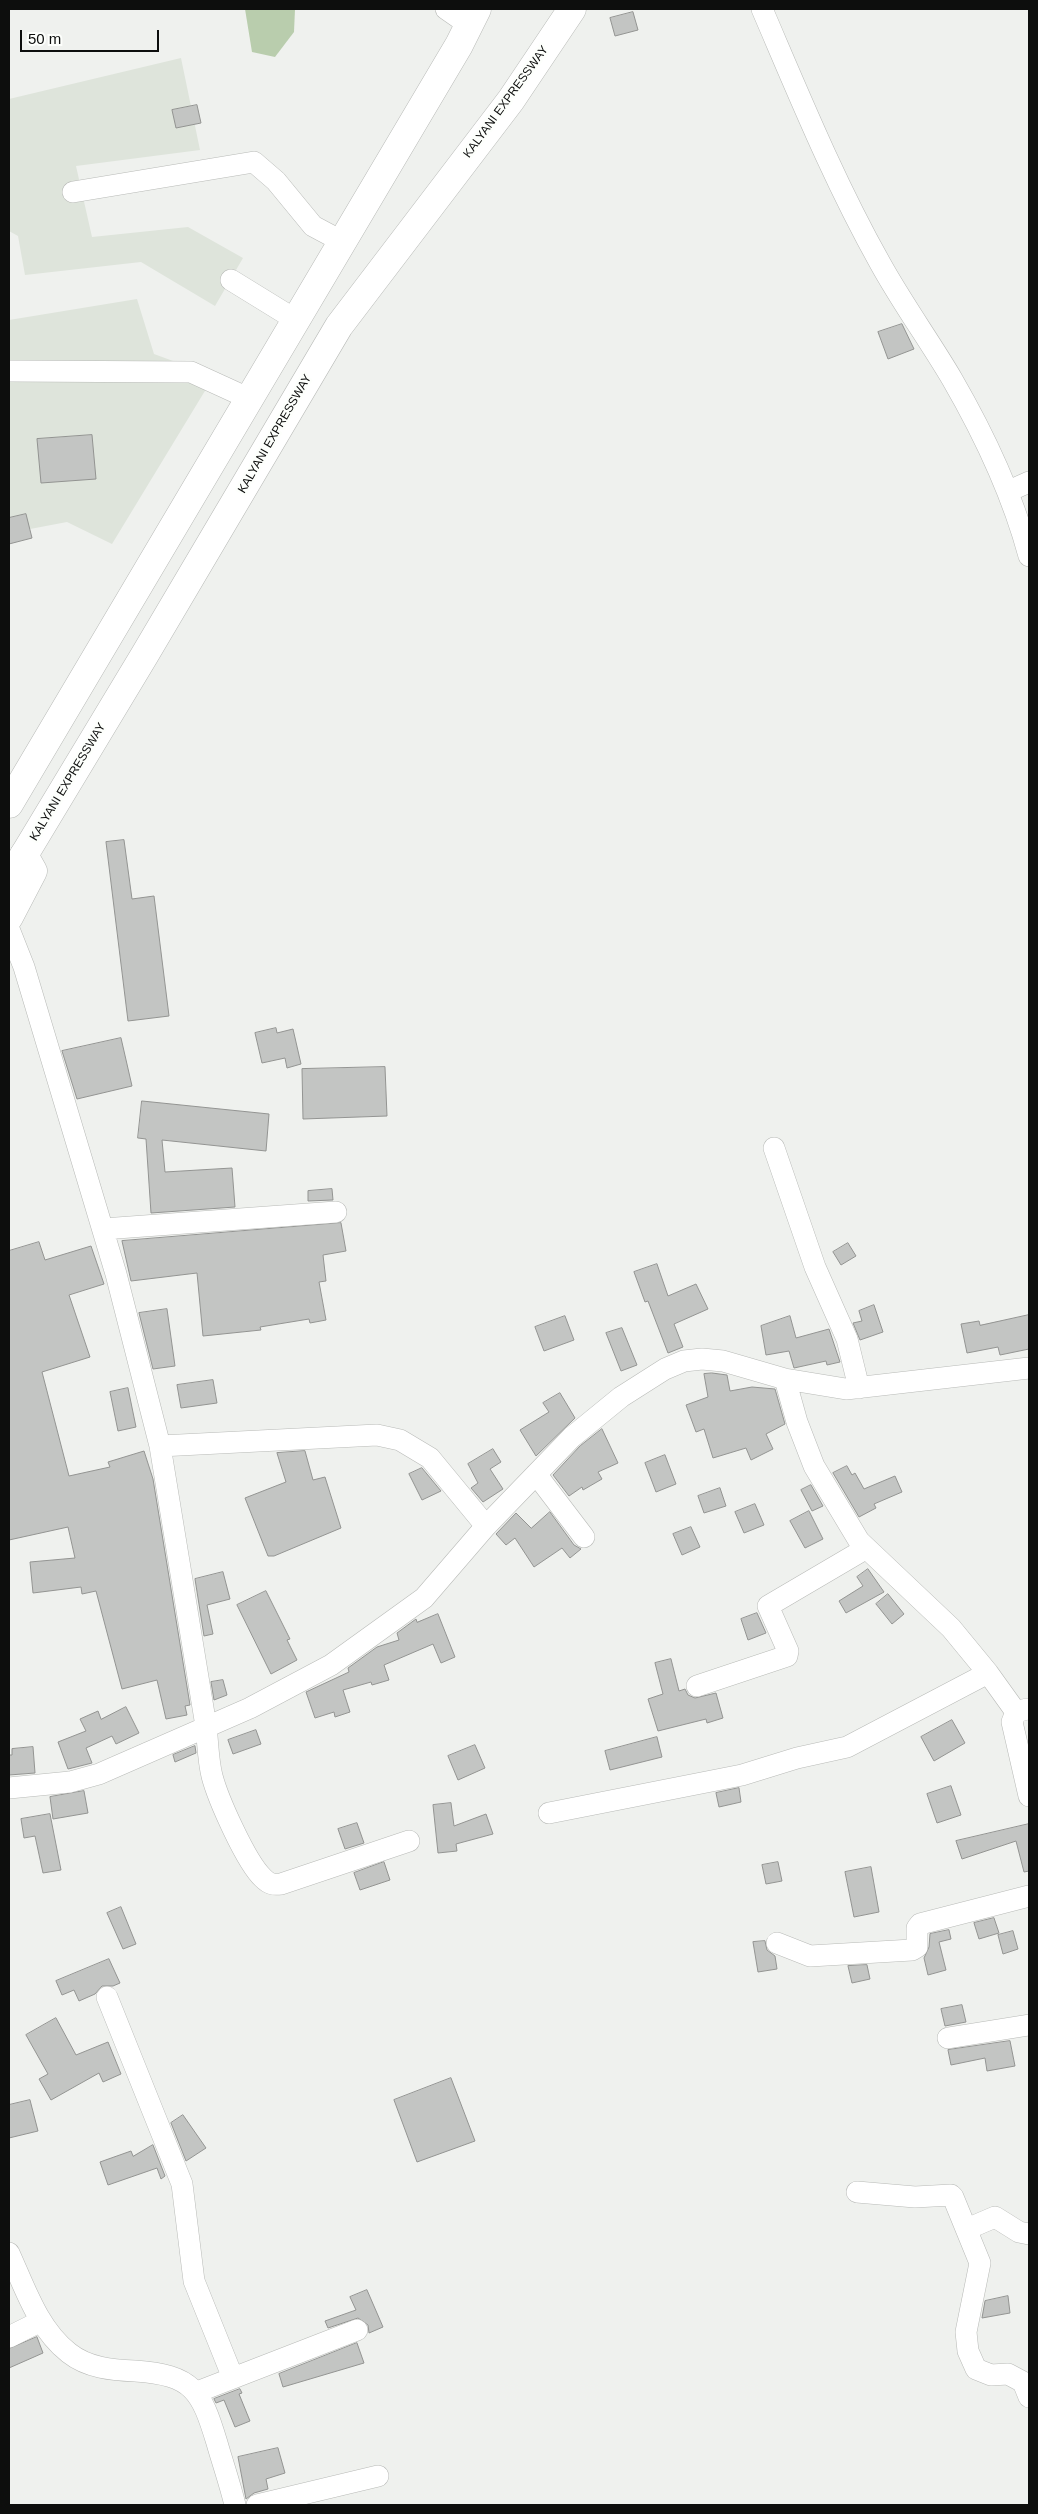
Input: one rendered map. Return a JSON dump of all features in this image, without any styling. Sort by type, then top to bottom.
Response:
[{"type":"main road","name":"KALYANI EXPRESSWAY","points":[[9,880],[339,326],[511,100],[572,9]]},
{"type":"main road","points":[[9,804],[343,242],[473,17]]},
{"type":"main road","points":[[9,917],[33,871],[24,855]]},
{"type":"street","points":[[446,9],[473,17]]},
{"type":"street","points":[[762,9],[828,163],[856,219],[897,292],[956,386],[1009,491],[1029,556]]},
{"type":"street","points":[[73,192],[254,162],[276,181],[313,226],[343,242]]},
{"type":"street","points":[[231,280],[296,320]]},
{"type":"street","points":[[9,371],[191,372],[250,399]]},
{"type":"street","points":[[1009,491],[1029,482]]},
{"type":"street","points":[[9,929],[24,967],[102,1229],[160,1446],[206,1726],[210,1763],[218,1796],[254,1867],[272,1885],[281,1884],[409,1841]]},
{"type":"street","points":[[774,1148],[815,1267],[846,1339],[859,1388]]},
{"type":"street","points":[[102,1229],[336,1212]]},
{"type":"street","points":[[9,1788],[70,1782],[87,1778],[250,1708],[324,1669],[384,1629],[424,1598],[486,1526],[579,1431],[621,1397],[665,1369],[684,1361],[702,1359],[723,1361],[785,1379],[859,1388],[1029,1368]]},
{"type":"street","points":[[785,1379],[797,1422],[814,1466],[865,1549],[933,1608],[1022,1711],[1012,1722],[1029,1796]]},
{"type":"street","points":[[160,1446],[377,1436],[400,1440],[430,1458],[486,1526]]},
{"type":"street","points":[[536,1474],[584,1536]]},
{"type":"street","points":[[697,1686],[787,1656],[788,1651],[768,1606],[865,1549]]},
{"type":"street","points":[[549,1813],[742,1775],[797,1758],[847,1747],[988,1673]]},
{"type":"street","points":[[777,1943],[810,1956],[912,1950],[918,1947],[917,1928],[920,1924],[1029,1896]]},
{"type":"street","points":[[107,1997],[182,2184],[194,2281],[233,2378]]},
{"type":"street","points":[[948,2038],[1029,2025]]},
{"type":"street","points":[[857,2192],[915,2198],[950,2195],[967,2229],[980,2263],[966,2332],[968,2351],[976,2369],[991,2375],[1008,2374],[1023,2382],[1029,2397]]},
{"type":"street","points":[[967,2229],[996,2217],[1019,2232],[1029,2234]]},
{"type":"street","points":[[9,2253],[41,2321],[57,2342],[70,2354],[86,2363],[103,2368],[170,2375],[197,2392],[207,2410],[235,2505]]},
{"type":"street","points":[[9,2337],[41,2321]]},
{"type":"street","points":[[197,2392],[357,2330]]},
{"type":"street","points":[[257,2505],[378,2476]]},
{"type":"shaded area","points":[[245,9],[295,9],[294,32],[275,57],[252,52]]},
{"type":"shaded area","points":[[181,58],[200,150],[76,166],[92,237],[188,227],[243,258],[215,306],[141,262],[25,275],[18,236],[9,231],[9,99]]},
{"type":"shaded area","points":[[137,299],[154,354],[214,376],[112,544],[67,522],[9,533],[9,320]]},
{"type":"building","points":[[633,12],[638,30],[615,36],[610,18]]},
{"type":"building","points":[[197,105],[201,123],[176,128],[172,110]]},
{"type":"building","points":[[902,324],[914,349],[888,359],[878,332]]},
{"type":"building","points":[[92,435],[96,479],[41,483],[37,439]]},
{"type":"building","points":[[26,514],[32,538],[9,544],[9,518]]},
{"type":"building","points":[[124,840],[132,899],[154,896],[169,1016],[128,1021],[106,842]]},
{"type":"building","points":[[276,1028],[277,1033],[293,1029],[301,1064],[287,1068],[285,1058],[262,1063],[255,1033]]},
{"type":"building","points":[[121,1038],[132,1086],[77,1099],[62,1051]]},
{"type":"building","points":[[385,1067],[387,1116],[303,1119],[302,1069]]},
{"type":"building","points":[[142,1101],[269,1114],[266,1151],[162,1140],[165,1172],[232,1168],[235,1207],[151,1213],[146,1139],[138,1138]]},
{"type":"building","points":[[332,1189],[333,1200],[308,1201],[308,1191]]},
{"type":"building","points":[[341,1223],[346,1251],[323,1255],[326,1281],[319,1282],[326,1320],[310,1323],[309,1319],[260,1327],[261,1330],[203,1336],[197,1273],[131,1281],[122,1241]]},
{"type":"building","points":[[39,1242],[45,1260],[91,1246],[104,1284],[69,1295],[90,1357],[42,1372],[69,1476],[110,1467],[108,1462],[144,1451],[153,1479],[190,1705],[185,1706],[187,1715],[166,1719],[157,1680],[122,1689],[96,1591],[82,1594],[81,1587],[33,1593],[30,1562],[75,1558],[68,1527],[9,1540],[9,1251]]},
{"type":"building","points":[[848,1243],[856,1256],[841,1265],[833,1252]]},
{"type":"building","points":[[657,1264],[668,1296],[696,1284],[708,1309],[674,1324],[683,1347],[668,1353],[648,1301],[645,1302],[634,1272]]},
{"type":"building","points":[[874,1305],[883,1332],[860,1340],[853,1323],[862,1321],[859,1311]]},
{"type":"building","points":[[167,1309],[175,1366],[153,1369],[139,1313]]},
{"type":"building","points":[[1029,1315],[1029,1349],[1000,1355],[998,1347],[967,1353],[961,1324],[979,1321],[980,1325]]},
{"type":"building","points":[[565,1316],[574,1340],[544,1351],[535,1327]]},
{"type":"building","points":[[790,1316],[796,1338],[829,1329],[840,1362],[827,1365],[826,1361],[794,1368],[789,1351],[766,1355],[761,1326]]},
{"type":"building","points":[[622,1328],[637,1365],[621,1371],[606,1333]]},
{"type":"building","points":[[704,1374],[727,1375],[730,1391],[752,1387],[775,1389],[785,1424],[766,1434],[773,1449],[751,1460],[746,1448],[713,1458],[704,1429],[696,1432],[686,1405],[708,1397]]},
{"type":"building","points":[[213,1380],[217,1403],[181,1408],[177,1385]]},
{"type":"building","points":[[128,1388],[136,1427],[118,1431],[110,1392]]},
{"type":"building","points":[[560,1393],[575,1418],[536,1456],[520,1430],[549,1412],[543,1403]]},
{"type":"building","points":[[602,1429],[618,1463],[598,1472],[602,1479],[583,1490],[582,1487],[569,1496],[553,1475],[580,1446]]},
{"type":"building","points":[[493,1449],[501,1462],[490,1469],[503,1489],[483,1502],[471,1488],[478,1483],[468,1464]]},
{"type":"building","points":[[305,1451],[313,1480],[325,1477],[341,1528],[274,1556],[268,1556],[245,1498],[286,1482],[277,1453]]},
{"type":"building","points":[[665,1455],[676,1484],[656,1492],[645,1463]]},
{"type":"building","points":[[847,1466],[852,1475],[855,1473],[864,1489],[895,1476],[902,1492],[874,1504],[876,1508],[859,1517],[833,1473]]},
{"type":"building","points":[[422,1468],[441,1491],[422,1500],[409,1474]]},
{"type":"building","points":[[811,1485],[823,1506],[812,1511],[801,1490]]},
{"type":"building","points":[[720,1488],[726,1506],[704,1513],[698,1496]]},
{"type":"building","points":[[755,1504],[764,1525],[744,1533],[735,1512]]},
{"type":"building","points":[[809,1511],[823,1539],[805,1548],[790,1521]]},
{"type":"building","points":[[550,1512],[574,1545],[581,1549],[570,1558],[562,1548],[534,1567],[515,1538],[506,1545],[496,1534],[516,1513],[531,1528]]},
{"type":"building","points":[[691,1527],[700,1547],[682,1555],[673,1534]]},
{"type":"building","points":[[868,1569],[884,1592],[846,1613],[839,1601],[863,1586],[857,1577]]},
{"type":"building","points":[[223,1572],[230,1599],[207,1605],[213,1634],[204,1636],[195,1579]]},
{"type":"building","points":[[266,1591],[290,1639],[287,1640],[297,1660],[271,1674],[237,1605]]},
{"type":"building","points":[[888,1594],[904,1614],[892,1624],[876,1604]]},
{"type":"building","points":[[757,1613],[766,1633],[748,1640],[741,1619]]},
{"type":"building","points":[[438,1614],[455,1657],[441,1663],[433,1644],[384,1665],[389,1680],[372,1685],[371,1682],[343,1690],[350,1712],[335,1717],[334,1712],[315,1718],[306,1692],[349,1672],[348,1668],[377,1647],[399,1640],[397,1633],[416,1619],[417,1622]]},
{"type":"building","points":[[671,1659],[679,1691],[685,1689],[688,1695],[695,1698],[716,1693],[723,1718],[707,1723],[706,1719],[658,1731],[648,1699],[663,1694],[655,1663]]},
{"type":"building","points":[[223,1680],[227,1695],[214,1700],[211,1682]]},
{"type":"building","points":[[126,1707],[139,1733],[116,1744],[112,1736],[86,1748],[92,1763],[68,1769],[58,1742],[86,1731],[80,1719],[98,1711],[101,1719]]},
{"type":"building","points":[[952,1720],[965,1743],[934,1761],[921,1737]]},
{"type":"building","points":[[256,1730],[261,1744],[233,1754],[228,1740]]},
{"type":"building","points":[[657,1737],[662,1757],[610,1770],[605,1751]]},
{"type":"building","points":[[475,1745],[485,1768],[458,1780],[448,1756]]},
{"type":"building","points":[[195,1746],[196,1753],[175,1762],[173,1755]]},
{"type":"building","points":[[33,1747],[35,1773],[9,1775],[9,1755],[12,1755],[12,1749]]},
{"type":"building","points":[[951,1786],[961,1815],[937,1823],[927,1794]]},
{"type":"building","points":[[739,1788],[741,1802],[719,1807],[716,1793]]},
{"type":"building","points":[[84,1791],[88,1813],[53,1819],[50,1797]]},
{"type":"building","points":[[451,1803],[454,1826],[486,1814],[493,1834],[456,1844],[457,1851],[438,1853],[433,1805]]},
{"type":"building","points":[[50,1814],[61,1870],[43,1873],[35,1836],[24,1838],[21,1819]]},
{"type":"building","points":[[357,1823],[364,1843],[345,1849],[338,1829]]},
{"type":"building","points":[[1029,1824],[1029,1871],[1024,1872],[1016,1841],[962,1859],[956,1841]]},
{"type":"building","points":[[384,1862],[390,1880],[360,1890],[354,1873]]},
{"type":"building","points":[[778,1862],[782,1881],[766,1884],[762,1865]]},
{"type":"building","points":[[871,1867],[879,1912],[854,1917],[845,1872]]},
{"type":"building","points":[[121,1907],[136,1944],[123,1949],[107,1913]]},
{"type":"building","points":[[994,1918],[999,1933],[979,1939],[974,1923]]},
{"type":"building","points":[[949,1930],[951,1939],[939,1942],[946,1970],[928,1975],[924,1958],[929,1947],[930,1934]]},
{"type":"building","points":[[1013,1931],[1018,1949],[1003,1954],[998,1935]]},
{"type":"building","points":[[765,1941],[767,1950],[775,1956],[777,1969],[758,1972],[753,1942]]},
{"type":"building","points":[[109,1959],[120,1983],[113,1986],[102,1986],[95,1994],[79,2001],[74,1990],[62,1995],[56,1981]]},
{"type":"building","points":[[867,1965],[870,1979],[852,1983],[848,1966]]},
{"type":"building","points":[[962,2005],[966,2022],[945,2026],[941,2009]]},
{"type":"building","points":[[56,2018],[76,2055],[108,2042],[121,2074],[103,2082],[99,2073],[51,2100],[39,2079],[48,2074],[26,2035]]},
{"type":"building","points":[[1010,2041],[1015,2066],[987,2071],[985,2058],[951,2065],[948,2050]]},
{"type":"building","points":[[451,2078],[475,2141],[417,2162],[394,2100]]},
{"type":"building","points":[[30,2100],[38,2131],[9,2138],[9,2105]]},
{"type":"building","points":[[183,2115],[206,2148],[186,2161],[171,2123]]},
{"type":"building","points":[[153,2145],[165,2176],[161,2179],[157,2168],[108,2185],[100,2162],[131,2151],[133,2156]]},
{"type":"building","points":[[367,2290],[383,2327],[369,2333],[368,2325],[358,2318],[328,2328],[325,2321],[356,2310],[350,2297]]},
{"type":"building","points":[[1008,2296],[1010,2313],[982,2318],[985,2301]]},
{"type":"building","points":[[37,2337],[43,2353],[9,2368],[9,2349]]},
{"type":"building","points":[[357,2343],[364,2363],[283,2387],[279,2374]]},
{"type":"building","points":[[240,2389],[242,2393],[239,2394],[250,2421],[235,2427],[224,2400],[216,2403],[214,2399]]},
{"type":"building","points":[[278,2448],[285,2473],[266,2479],[268,2489],[254,2493],[246,2499],[238,2457]]}]
